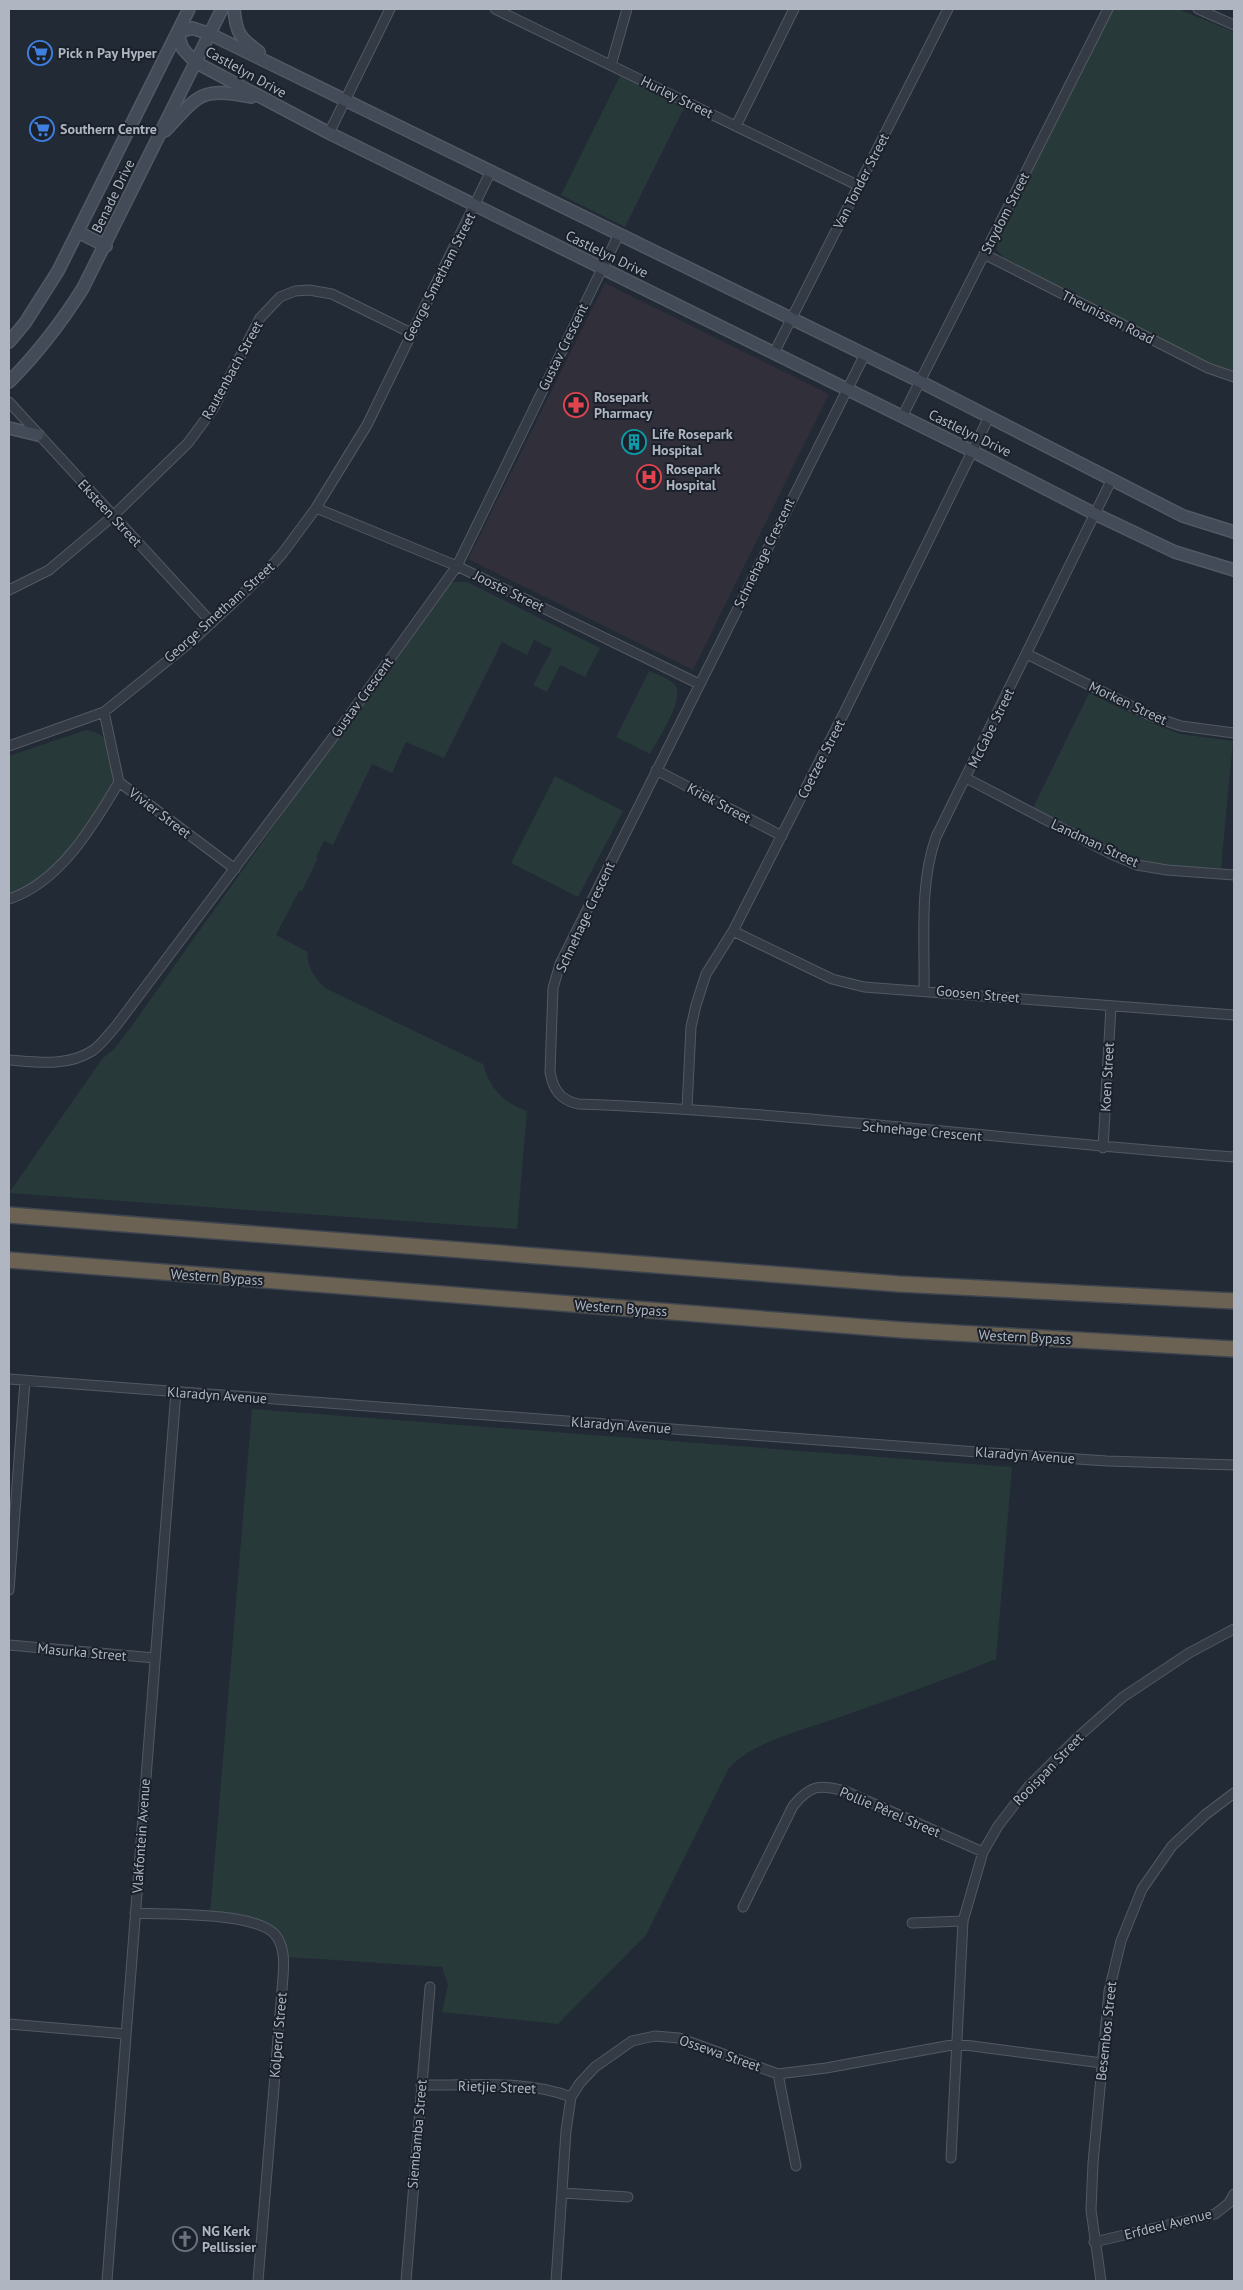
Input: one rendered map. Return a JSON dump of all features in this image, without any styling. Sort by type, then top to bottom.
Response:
[{"type":"highway","points":[[9,1214],[898,1284],[1234,1301]]},
{"type":"highway","name":"Western Bypass","points":[[9,1260],[903,1330],[1234,1349]]},
{"type":"street","name":"Benade Drive","points":[[9,342],[43,296],[78,232],[189,9]]},
{"type":"street","name":"Benade Drive","points":[[9,382],[35,356],[56,330],[83,288],[106,246],[222,9]]},
{"type":"street","points":[[234,9],[236,24],[242,39],[286,70]]},
{"type":"street","points":[[329,133],[390,9]]},
{"type":"street","name":"Hurley Street","points":[[495,9],[859,186]]},
{"type":"street","points":[[611,65],[627,9]]},
{"type":"street","points":[[736,126],[794,9]]},
{"type":"street","name":"Van Tonder Street","points":[[774,352],[948,9]]},
{"type":"street","name":"Strydom Street","points":[[902,417],[1108,9]]},
{"type":"street","points":[[1198,9],[1234,25]]},
{"type":"street","name":"Castlelyn Drive","points":[[1234,532],[1183,516],[919,381],[210,34],[192,28],[177,33],[183,50],[195,62],[264,100],[475,206],[774,352],[1095,514],[1175,552],[1234,570]]},
{"type":"street","points":[[158,140],[198,97],[208,92],[222,91],[264,100]]},
{"type":"street","name":"George Smetham Street","points":[[9,746],[104,712],[212,623],[265,573],[316,508],[367,425],[492,171]]},
{"type":"street","points":[[78,232],[106,246]]},
{"type":"street","name":"Gustav Crescent","points":[[9,1060],[59,1062],[76,1058],[93,1050],[116,1026],[349,716],[457,566],[619,234]]},
{"type":"street","name":"Theunissen Road","points":[[984,254],[1208,368],[1234,378]]},
{"type":"street","name":"Rautenbach Street","points":[[9,590],[50,570],[113,516],[177,455],[213,409],[260,318],[280,297],[295,291],[309,290],[332,294],[411,333]]},
{"type":"street","name":"Schnehage Crescent","points":[[864,354],[560,964],[553,988],[550,1072],[552,1084],[559,1095],[569,1102],[687,1108],[1103,1148],[1234,1157]]},
{"type":"street","name":"Eksteen Street","points":[[9,402],[212,623]]},
{"type":"street","name":"Coetzee Street","points":[[687,1108],[692,1027],[696,1004],[706,974],[733,930],[782,836],[989,417]]},
{"type":"street","points":[[9,428],[38,435]]},
{"type":"street","name":"McCabe Street","points":[[924,990],[926,885],[929,860],[936,837],[1112,479]]},
{"type":"street","name":"Jooste Street","points":[[316,508],[457,566],[699,684]]},
{"type":"street","name":"Morken Street","points":[[1027,654],[1151,716],[1180,726],[1234,733]]},
{"type":"street","name":"Vivier Street","points":[[104,712],[119,782],[235,869]]},
{"type":"street","name":"Kriek Street","points":[[656,770],[782,836]]},
{"type":"street","name":"Landman Street","points":[[966,778],[1111,854],[1138,865],[1167,870],[1234,875]]},
{"type":"street","points":[[9,899],[30,889],[52,874],[76,847],[119,782]]},
{"type":"street","name":"Goosen Street","points":[[733,930],[832,979],[864,987],[924,990],[1234,1015]]},
{"type":"street","name":"Koen Street","points":[[1103,1148],[1111,1006]]},
{"type":"street","name":"Klaradyn Avenue","points":[[9,1379],[992,1453],[1107,1461],[1234,1465]]},
{"type":"street","points":[[9,1590],[24,1381]]},
{"type":"street","name":"Vlakfontein Avenue","points":[[107,2281],[176,1392]]},
{"type":"street","name":"Rooispan Street","points":[[951,2158],[963,1921],[984,1852],[998,1826],[1023,1792],[1078,1737],[1123,1697],[1189,1653],[1234,1629]]},
{"type":"street","name":"Masurka Street","points":[[9,1645],[155,1658]]},
{"type":"street","name":"Pollie Pêrel Street","points":[[743,1907],[793,1806],[803,1793],[817,1786],[828,1786],[845,1791],[984,1852]]},
{"type":"street","name":"Besembos Street","points":[[1101,2281],[1094,2242],[1091,2201],[1109,1991],[1121,1941],[1142,1890],[1172,1846],[1205,1815],[1234,1793]]},
{"type":"street","name":"Kolperd Street","points":[[135,1913],[242,1918],[271,1930],[277,1937],[282,1949],[284,1964],[258,2281]]},
{"type":"street","points":[[912,1923],[963,1921]]},
{"type":"street","name":"Siembamba Street","points":[[406,2281],[430,1988]]},
{"type":"street","points":[[9,2024],[126,2034]]},
{"type":"street","name":"Ossewa Street","points":[[556,2281],[566,2131],[571,2097],[580,2083],[610,2054],[632,2041],[655,2036],[679,2038],[778,2074],[826,2068],[957,2044],[1102,2063]]},
{"type":"street","name":"Ossewa Street","points":[[778,2074],[796,2166]]},
{"type":"street","name":"Rietjie Street","points":[[421,2085],[528,2087],[557,2091],[571,2097]]},
{"type":"street","points":[[563,2193],[628,2197]]},
{"type":"street","name":"Erfdeel Avenue","points":[[1094,2242],[1215,2214],[1229,2203],[1234,2194]]},
{"type":"shaded area","points":[[1111,9],[1178,9],[1234,32],[1234,375],[1208,365],[1005,259],[997,250],[997,238],[1051,118]]},
{"type":"shaded area","points":[[620,76],[684,108],[625,227],[561,195]]},
{"type":"shaded area","name":"Rosepark Hospital","points":[[605,283],[829,394],[693,670],[468,559]]},
{"type":"shaded area","points":[[454,582],[467,582],[600,648],[585,677],[560,665],[547,692],[533,685],[552,649],[534,640],[527,655],[502,642],[444,758],[406,742],[392,773],[372,764],[333,845],[324,841],[302,891],[299,891],[276,935],[308,952],[310,967],[325,988],[483,1064],[489,1081],[499,1094],[504,1099],[527,1111],[517,1229],[9,1193],[102,1059],[115,1048],[128,1031],[444,587]]},
{"type":"shaded area","points":[[649,671],[662,676],[674,684],[677,690],[677,698],[670,719],[650,754],[616,737]]},
{"type":"shaded area","points":[[1089,693],[1147,721],[1180,734],[1233,741],[1221,868],[1160,864],[1126,856],[1112,851],[1033,808]]},
{"type":"shaded area","points":[[86,730],[100,735],[106,741],[114,766],[115,777],[110,793],[85,832],[64,858],[48,874],[9,897],[9,756]]},
{"type":"shaded area","points":[[555,776],[623,811],[578,897],[511,863]]},
{"type":"shaded area","points":[[252,1409],[1012,1467],[996,1659],[903,1695],[768,1742],[740,1758],[729,1768],[646,1935],[558,2024],[442,2012],[448,1985],[442,1967],[288,1957],[284,1944],[269,1926],[248,1919],[210,1914]]},
{"type":"place","name":"Pick n Pay Hyper","points":[[40,53]]},
{"type":"place","name":"Southern Centre","points":[[42,129]]},
{"type":"place","name":"Rosepark Pharmacy","points":[[576,405]]},
{"type":"place","name":"Life Rosepark Hospital","points":[[634,442]]},
{"type":"place","name":"Rosepark Hospital","points":[[649,477]]},
{"type":"place","name":"NG Kerk Pellissier","points":[[185,2239]]}]
